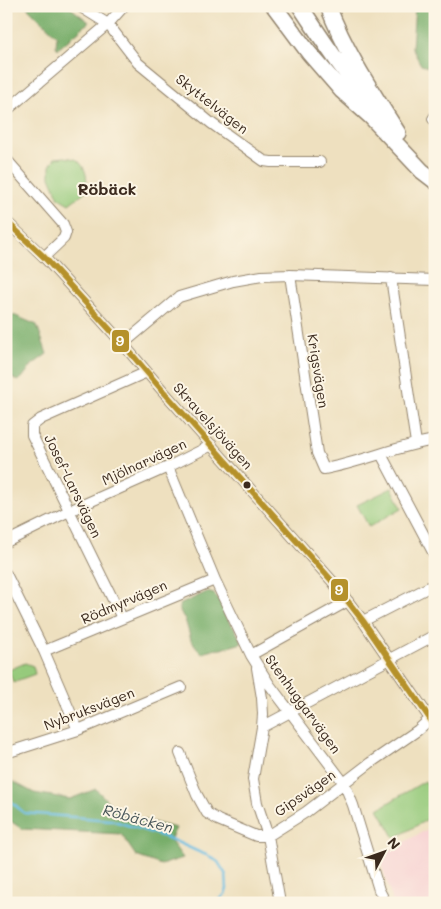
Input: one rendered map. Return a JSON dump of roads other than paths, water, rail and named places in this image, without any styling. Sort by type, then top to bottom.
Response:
[{"type":"highway","points":[[274,6],[309,53],[342,91],[435,181]]},
{"type":"highway","points":[[292,6],[319,48],[371,117]]},
{"type":"highway","points":[[300,6],[325,45],[372,105],[435,169]]},
{"type":"highway","points":[[328,6],[338,30],[359,69],[398,132]]},
{"type":"street","points":[[79,6],[108,24]]},
{"type":"street","points":[[6,111],[108,24],[124,6]]},
{"type":"street","name":"Skyttelvägen","points":[[108,24],[138,63],[212,123],[264,161],[320,162]]},
{"type":"street","points":[[6,159],[63,224],[66,232],[64,238],[44,257]]},
{"type":"street","name":"Skravelsjövägen","points":[[6,221],[44,257],[332,582],[363,621],[432,723]]},
{"type":"street","points":[[122,344],[179,297],[233,281],[262,276],[290,275],[435,280]]},
{"type":"street","name":"Krigsvägen","points":[[290,275],[317,453],[324,469],[381,454]]},
{"type":"street","points":[[391,278],[416,443]]},
{"type":"street","name":"Josef-Larsvägen","points":[[122,618],[32,435],[32,426],[41,419],[147,372]]},
{"type":"street","points":[[435,440],[416,443],[381,454],[435,556]]},
{"type":"street","name":"Mjölnarvägen","points":[[6,542],[69,510],[168,467],[212,445]]},
{"type":"street","name":"Stenhuggarvägen","points":[[168,467],[215,580],[256,665],[344,783],[353,805],[379,890],[386,903]]},
{"type":"street","points":[[6,574],[44,651],[78,730]]},
{"type":"street","name":"Rödmyrvägen","points":[[44,651],[215,580]]},
{"type":"street","points":[[363,621],[435,584]]},
{"type":"street","points":[[251,655],[348,601]]},
{"type":"street","points":[[262,726],[435,635]]},
{"type":"street","points":[[256,665],[262,698],[262,726],[253,779],[257,803],[268,836],[280,903]]},
{"type":"street","name":"Nybruksvägen","points":[[6,753],[78,730],[181,687]]},
{"type":"street","name":"Gipsvägen","points":[[268,836],[306,812],[370,763],[418,730],[432,723]]},
{"type":"street","points":[[180,753],[197,795],[207,813],[218,820],[256,836],[268,836]]},
{"type":"waterway","name":"Röbäcken","points":[[6,797],[24,813],[111,820],[168,838],[209,856],[218,862],[226,875],[227,889],[217,903]]},
{"type":"district","name":"Röbäck","points":[[107,189]]}]
